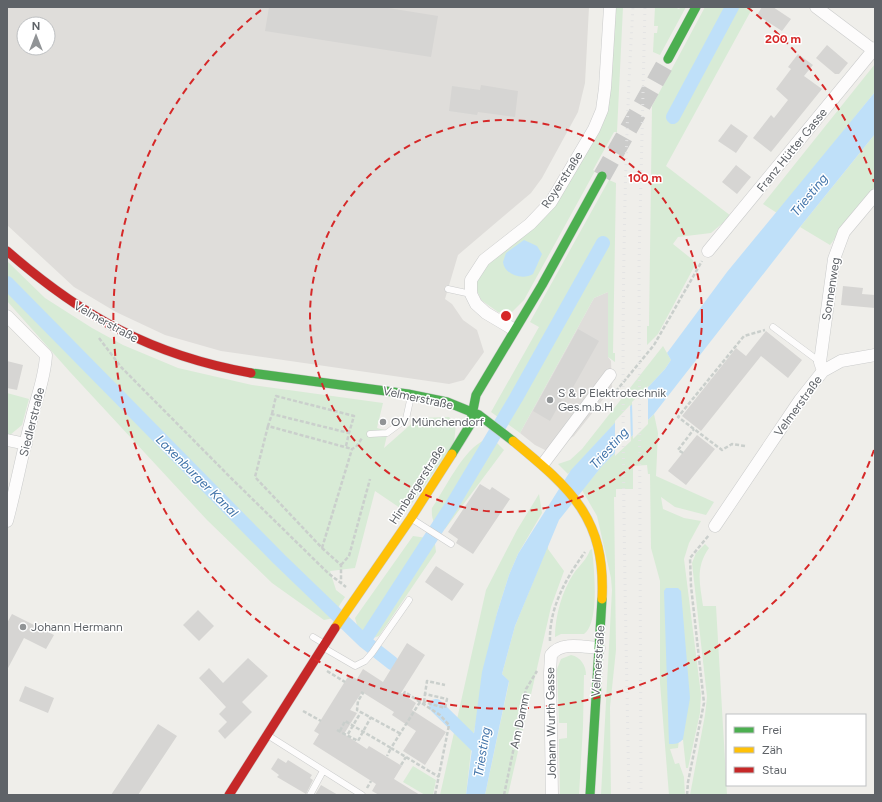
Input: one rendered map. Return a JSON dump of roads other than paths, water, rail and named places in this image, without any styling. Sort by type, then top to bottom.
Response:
[{"type":"street","name":"Royerstraße","points":[[471,294],[471,280],[476,270],[484,260],[530,224],[551,202],[594,129],[602,110],[606,88],[610,7]]},
{"type":"street","points":[[668,59],[696,7]]},
{"type":"street","points":[[816,7],[874,49]]},
{"type":"street","name":"Franz Hütter Gasse","points":[[708,251],[874,49]]},
{"type":"street","name":"Himbergerstraße","points":[[229,795],[324,645],[411,518],[470,425],[476,395],[514,329],[542,285],[602,176]]},
{"type":"street","name":"Sonnenweg","points":[[822,366],[834,258],[844,232],[875,195]]},
{"type":"street","name":"Velmerstraße","points":[[7,251],[37,278],[98,321],[154,347],[215,365],[262,374],[411,394],[455,405],[472,412],[489,423],[564,484],[585,512],[598,544],[603,585],[590,795]]},
{"type":"street","points":[[471,294],[476,304],[486,313],[514,329]]},
{"type":"street","name":"Siedlerstraße","points":[[7,316],[23,330],[46,355],[45,369],[7,521]]},
{"type":"street","name":"Velmerstraße","points":[[715,526],[822,366],[875,355]]},
{"type":"street","points":[[546,468],[610,375]]},
{"type":"street","points":[[7,440],[26,444]]},
{"type":"street","name":"Johann Wurth Gasse","points":[[552,795],[551,655],[558,648],[564,646],[599,648]]},
{"type":"lane","points":[[448,289],[471,294]]},
{"type":"lane","points":[[773,327],[822,366]]},
{"type":"lane","points":[[370,434],[387,433],[406,420],[411,394]]},
{"type":"lane","points":[[411,518],[451,544]]},
{"type":"lane","points":[[313,637],[355,666],[365,661],[372,654],[409,600]]},
{"type":"lane","points":[[267,735],[362,795]]},
{"type":"lane","points":[[310,795],[324,772]]},
{"type":"water","name":"Triesting","points":[[875,92],[875,134],[800,227],[654,414],[602,466],[559,520],[515,626],[502,674],[509,681],[485,795],[466,795],[482,672],[497,613],[509,575],[518,554],[571,470],[665,369],[671,360],[667,353],[727,272]]},
{"type":"water","points":[[524,240],[537,246],[542,254],[533,274],[524,277],[510,273],[504,266],[503,262],[506,253]]},
{"type":"water","points":[[666,588],[678,588],[681,591],[690,698],[683,739],[678,743],[673,744],[669,744],[664,591]]},
{"type":"waterway","points":[[673,117],[732,7]]},
{"type":"waterway","points":[[364,641],[452,505],[516,398],[603,243]]},
{"type":"waterway","name":"Laxenburger Kanal","points":[[7,283],[279,559],[364,641],[392,663]]},
{"type":"waterway","name":"Laxenburger Kanal","points":[[436,706],[483,752]]},
{"type":"tunnel","points":[[602,176],[668,59]]},
{"type":"railway","points":[[629,795],[624,499],[623,303],[628,106],[633,7]]},
{"type":"railway","points":[[641,795],[639,264],[645,7]]},
{"type":"place","name":"S & P Elektrotechnik Ges.m.b.H","points":[[550,400]]},
{"type":"place","name":"OV Münchendorf","points":[[383,422]]},
{"type":"place","name":"Johann Hermann","points":[[23,627]]}]
